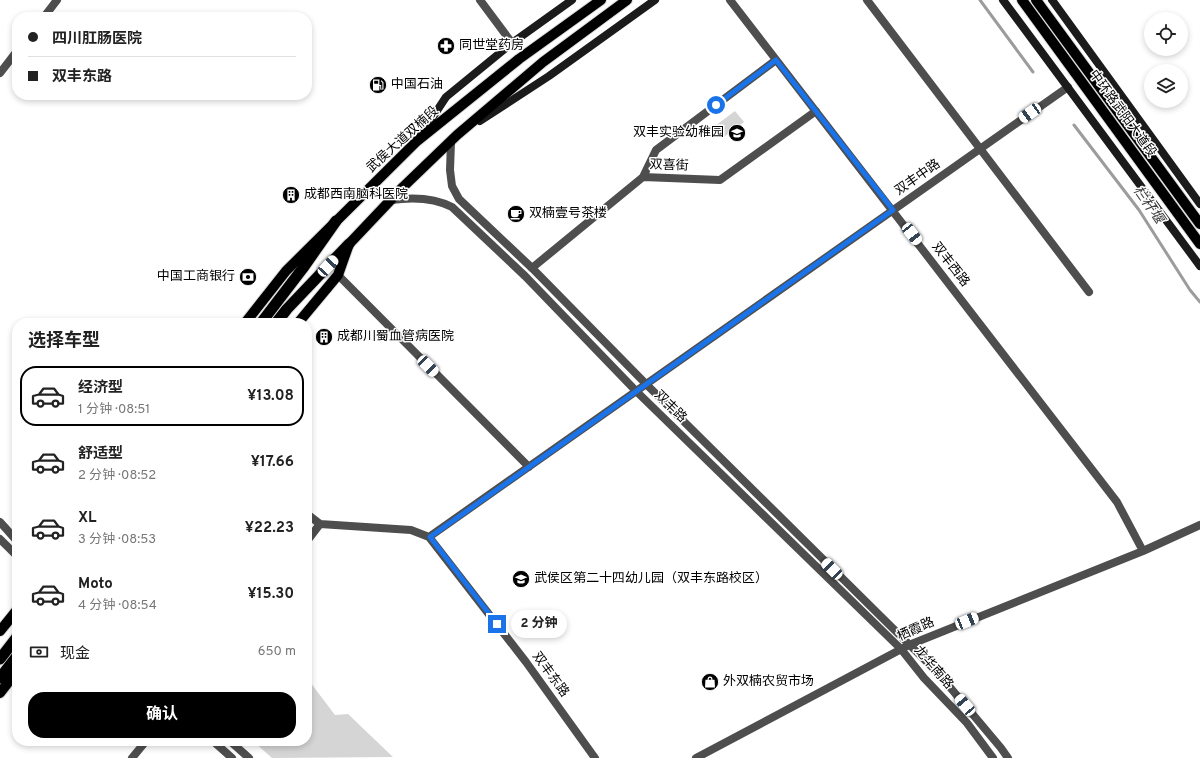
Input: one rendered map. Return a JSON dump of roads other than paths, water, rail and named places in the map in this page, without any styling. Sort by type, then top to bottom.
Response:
[{"type":"highway","points":[[266,318],[336,222]]},
{"type":"highway","points":[[280,318],[349,244]]},
{"type":"highway","points":[[0,659],[12,643]]},
{"type":"highway","points":[[0,678],[12,662]]},
{"type":"main road","points":[[417,141],[446,97],[512,43],[572,0]]},
{"type":"main road","name":"武侯大道双楠段","points":[[249,318],[286,271],[417,141],[519,59],[601,0]]},
{"type":"main road","points":[[302,318],[338,276],[349,244],[391,200],[454,139],[543,62],[628,0]]},
{"type":"main road","points":[[454,139],[549,76],[655,0]]},
{"type":"main road","points":[[1003,0],[1200,266]]},
{"type":"main road","name":"中环路武阳大道段","points":[[1022,0],[1200,244]]},
{"type":"main road","name":"中环路武阳大道段","points":[[1036,0],[1200,224]]},
{"type":"main road","points":[[1052,0],[1200,204]]},
{"type":"main road","points":[[0,631],[12,616]]},
{"type":"main road","points":[[0,693],[12,677]]},
{"type":"street","points":[[48,12],[57,0]]},
{"type":"street","points":[[480,0],[512,43]]},
{"type":"street","name":"双丰西路","points":[[730,0],[1117,502],[1143,551]]},
{"type":"street","points":[[867,0],[1089,292]]},
{"type":"street","points":[[0,73],[12,57]]},
{"type":"street","points":[[643,177],[656,150],[776,60]]},
{"type":"street","name":"双丰中路","points":[[430,537],[1068,87]]},
{"type":"street","name":"双喜街","points":[[532,268],[643,177],[720,180],[816,111]]},
{"type":"street","name":"双丰路","points":[[454,139],[450,170],[452,186],[459,199],[532,268],[646,384],[909,644]]},
{"type":"street","name":"双丰路","points":[[391,200],[408,198],[428,199],[442,202],[452,207],[525,276],[636,391],[901,650]]},
{"type":"street","points":[[338,276],[529,467]]},
{"type":"street","points":[[312,518],[320,524],[411,530],[430,537]]},
{"type":"street","points":[[0,522],[12,535]]},
{"type":"street","points":[[312,534],[320,524]]},
{"type":"street","name":"栖霞路","points":[[696,758],[901,650],[909,644],[1143,551],[1200,525]]},
{"type":"street","name":"双丰东路","points":[[430,537],[526,662],[595,758]]},
{"type":"street","points":[[0,539],[12,551]]},
{"type":"street","name":"龙华南路","points":[[909,644],[938,673],[1008,758]]},
{"type":"street","name":"龙华南路","points":[[901,650],[924,678],[967,723],[993,758]]},
{"type":"street","points":[[132,758],[142,746]]},
{"type":"street","points":[[219,746],[232,758]]},
{"type":"street","points":[[236,746],[249,758]]},
{"type":"waterway","name":"栏杆堰","points":[[980,0],[1033,72]]},
{"type":"waterway","name":"栏杆堰","points":[[1074,125],[1139,210],[1190,290],[1200,302]]},
{"type":"place","name":"同世堂药房","points":[[446,46]]},
{"type":"place","name":"中国石油","points":[[378,85]]},
{"type":"place","name":"双丰实验幼稚园","points":[[737,133]]},
{"type":"place","name":"成都西南脑科医院","points":[[291,195]]},
{"type":"place","name":"双楠壹号茶楼","points":[[516,214]]},
{"type":"place","name":"中国工商银行","points":[[248,277]]},
{"type":"place","name":"成都川蜀血管病医院","points":[[324,337]]},
{"type":"place","name":"武侯区第二十四幼儿园（双丰东路校区）","points":[[521,579]]},
{"type":"place","name":"外双楠农贸市场","points":[[710,682]]}]
